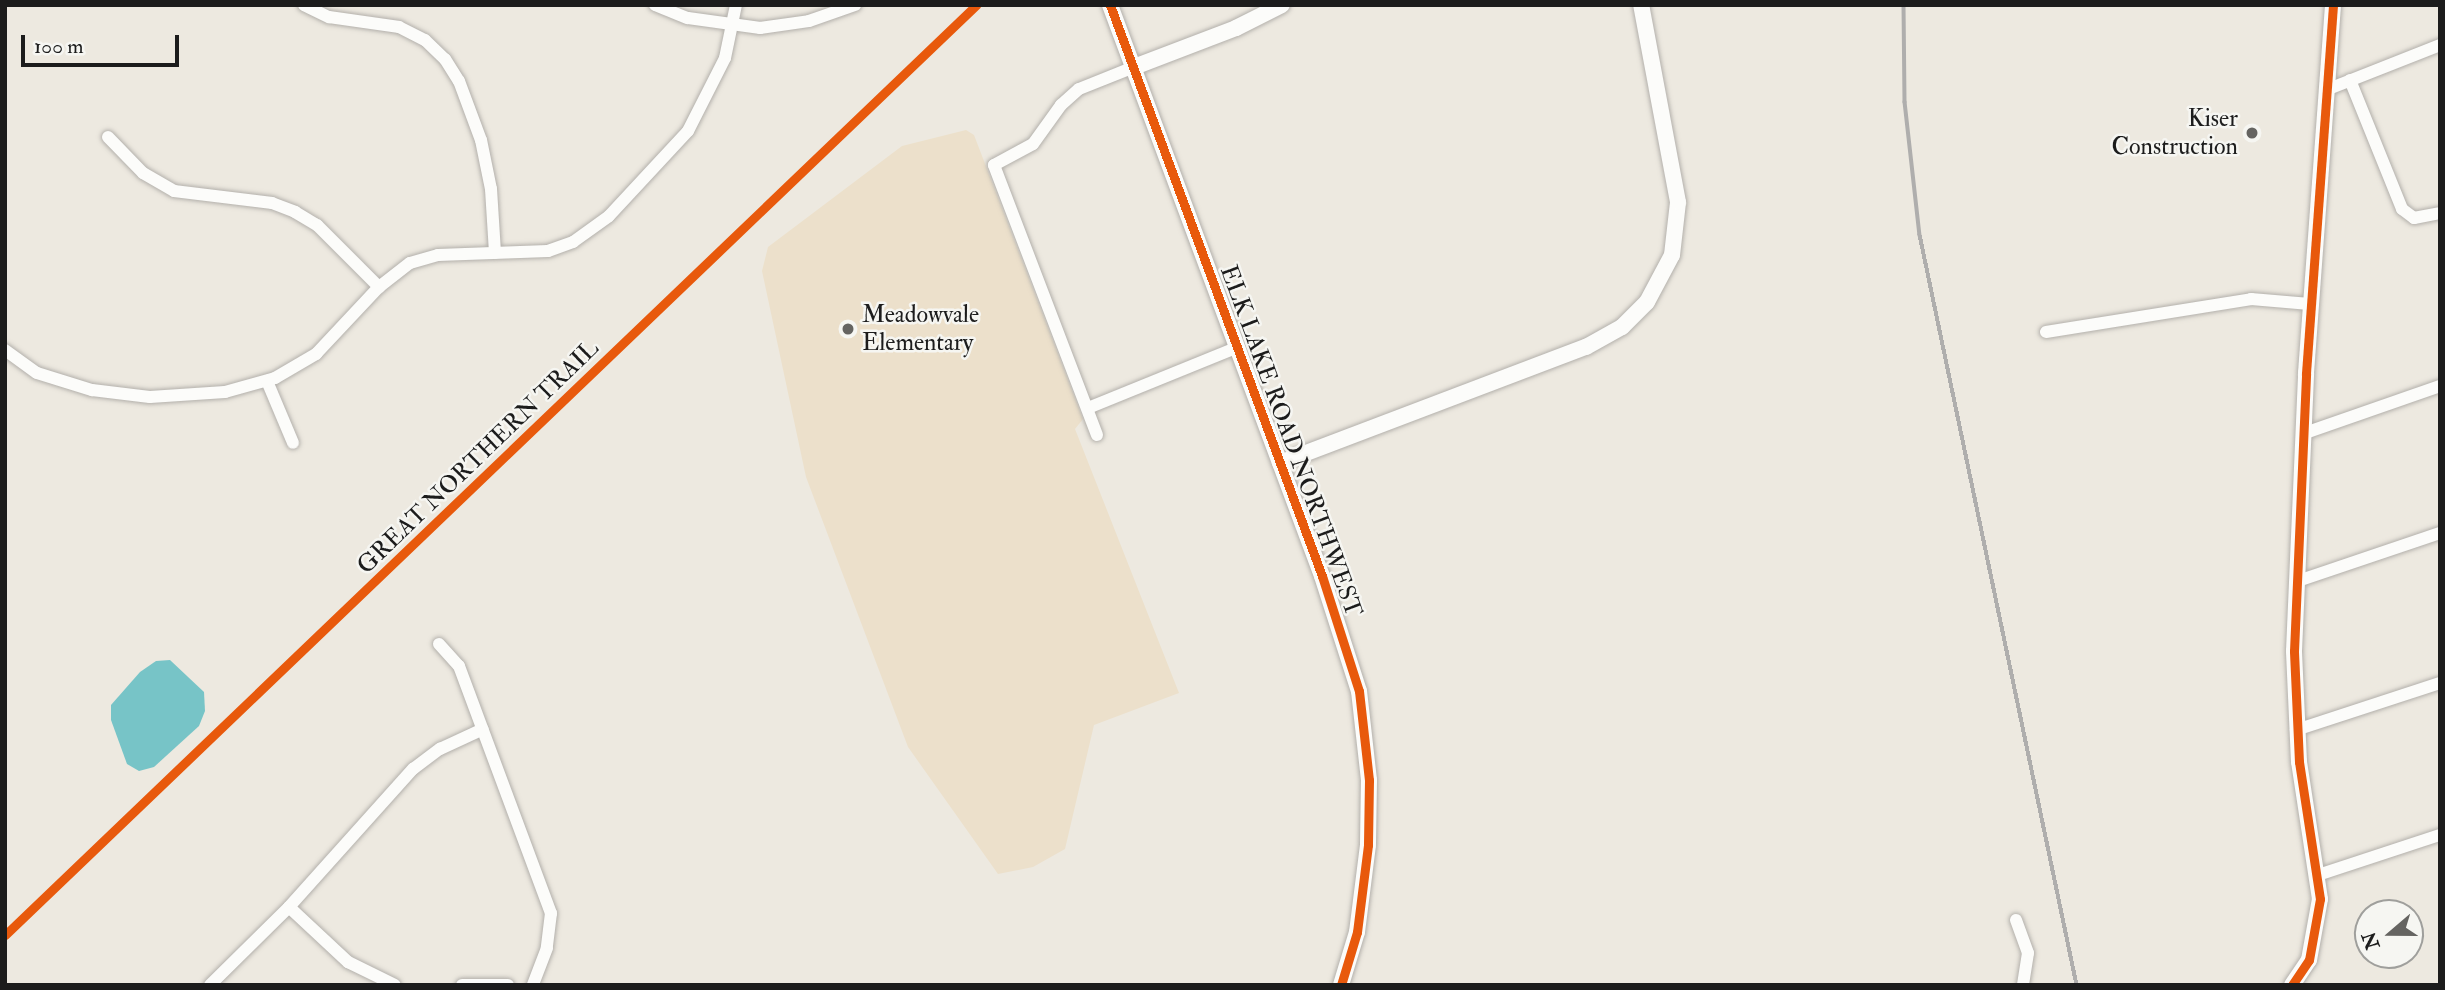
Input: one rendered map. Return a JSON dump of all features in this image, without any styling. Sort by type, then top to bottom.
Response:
[{"type":"street","points":[[304,5],[329,16],[399,27],[425,40],[445,59],[459,82],[481,140],[491,189],[495,253]]},
{"type":"street","points":[[655,5],[733,27],[793,24],[855,5]]},
{"type":"street","points":[[5,350],[37,373],[111,393],[188,397],[268,381],[316,354],[397,270],[423,258],[561,247],[609,216],[688,131],[712,89],[733,27],[736,5]]},
{"type":"street","name":"ELK LAKE ROAD NORTHWEST","points":[[1110,5],[1280,463],[1359,691],[1369,780],[1368,845],[1357,932],[1341,985]]},
{"type":"street","points":[[1097,435],[994,164],[1033,144],[1061,105],[1079,89],[1236,29],[1282,5]]},
{"type":"street","points":[[1280,463],[1586,347],[1622,327],[1647,302],[1672,255],[1678,202],[1641,5]]},
{"type":"street","points":[[2292,985],[2309,960],[2317,932],[2318,876],[2296,730],[2298,581],[2311,304],[2333,5]]},
{"type":"street","points":[[2326,89],[2440,45]]},
{"type":"street","points":[[2350,80],[2402,209],[2414,218],[2440,213]]},
{"type":"street","points":[[108,137],[163,186],[198,196],[272,202],[295,212],[317,225],[379,287]]},
{"type":"street","points":[[2046,332],[2251,299],[2311,304]]},
{"type":"street","points":[[1087,408],[1236,348]]},
{"type":"street","points":[[268,381],[293,443]]},
{"type":"street","points":[[2305,433],[2440,386]]},
{"type":"street","points":[[2298,581],[2440,533]]},
{"type":"street","points":[[439,644],[458,666],[551,913],[547,948],[533,985]]},
{"type":"street","points":[[2296,730],[2440,684]]},
{"type":"street","points":[[211,985],[289,907],[413,769],[440,749],[483,729]]},
{"type":"street","points":[[2318,876],[2440,835]]},
{"type":"street","points":[[289,907],[348,962],[395,985]]},
{"type":"street","points":[[2016,919],[2028,953],[2022,985]]},
{"type":"street","points":[[462,985],[509,985]]},
{"type":"shaded area","points":[[966,130],[974,135],[1083,419],[1075,429],[1179,693],[1094,725],[1065,849],[1033,867],[998,874],[908,747],[806,477],[762,271],[768,247],[902,146]]},
{"type":"water","points":[[170,660],[204,692],[205,711],[199,726],[154,767],[139,771],[127,764],[111,720],[111,705],[140,672],[156,661]]},
{"type":"railway","points":[[1904,5],[1905,102],[1920,235],[2077,985]]},
{"type":"cycle path","name":"GREAT NORTHERN TRAIL","points":[[5,935],[976,5]]},
{"type":"cycle path","points":[[1110,5],[1322,576],[1359,691],[1369,780],[1368,845],[1357,932],[1341,985]]},
{"type":"cycle path","points":[[2292,985],[2309,960],[2320,899],[2299,762],[2294,651],[2306,373],[2333,5]]},
{"type":"place","name":"Kiser Construction","points":[[2252,133]]},
{"type":"place","name":"Meadowvale Elementary","points":[[848,329]]}]
